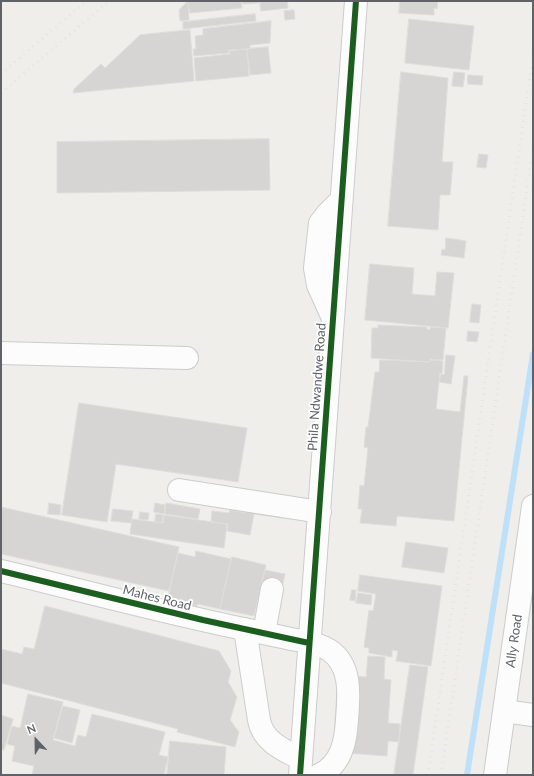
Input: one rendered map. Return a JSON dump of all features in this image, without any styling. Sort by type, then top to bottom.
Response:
[{"type":"street","name":"Phila Ndwandwe Road","points":[[300,767],[320,512],[356,1]]},
{"type":"street","points":[[1,353],[187,358]]},
{"type":"street","points":[[179,490],[320,512]]},
{"type":"street","name":"Ally Road","points":[[495,775],[533,506]]},
{"type":"street","name":"Mahes Road","points":[[1,571],[309,643],[328,649],[337,658],[346,673],[349,690],[347,729],[341,752],[336,762],[318,775]]},
{"type":"street","points":[[272,589],[254,631],[259,720],[263,732],[300,767]]},
{"type":"street","points":[[504,711],[533,716]]},
{"type":"building","points":[[188,1],[189,20],[180,21],[179,10]]},
{"type":"building","points":[[188,1],[241,1],[242,8],[190,13]]},
{"type":"building","points":[[243,1],[258,1],[259,3],[243,4]]},
{"type":"building","points":[[260,1],[287,1],[288,8],[261,11]]},
{"type":"building","points":[[400,1],[438,1],[437,9],[434,8],[434,15],[399,13]]},
{"type":"building","points":[[294,10],[295,19],[285,20],[284,11]]},
{"type":"building","points":[[255,14],[256,21],[183,29],[183,22]]},
{"type":"building","points":[[409,19],[474,26],[469,70],[405,63]]},
{"type":"building","points":[[271,21],[270,43],[250,45],[250,49],[228,50],[229,53],[194,56],[193,49],[196,49],[195,36],[203,35],[203,29]]},
{"type":"building","points":[[190,30],[194,81],[73,93],[74,89],[101,64],[105,68],[140,35]]},
{"type":"building","points":[[268,47],[271,73],[250,75],[247,49]]},
{"type":"building","points":[[247,49],[249,76],[196,81],[194,58],[230,54],[229,51]]},
{"type":"building","points":[[401,72],[448,78],[442,162],[453,162],[450,195],[440,195],[438,230],[388,226]]},
{"type":"building","points":[[454,72],[465,73],[463,87],[452,86]]},
{"type":"building","points":[[468,75],[483,76],[482,85],[468,84]]},
{"type":"building","points":[[269,139],[270,190],[57,193],[57,142]]},
{"type":"building","points":[[479,154],[488,155],[486,168],[477,167]]},
{"type":"building","points":[[446,238],[466,241],[464,258],[441,255],[442,249],[445,250]]},
{"type":"building","points":[[370,264],[414,268],[412,294],[435,296],[437,272],[454,273],[448,328],[365,320]]},
{"type":"building","points":[[472,304],[481,305],[479,323],[470,322]]},
{"type":"building","points":[[378,325],[427,327],[427,329],[430,330],[430,327],[446,328],[443,360],[430,359],[430,362],[371,358],[372,328],[378,328]]},
{"type":"building","points":[[468,331],[479,332],[477,342],[467,341]]},
{"type":"building","points":[[446,355],[455,356],[451,384],[439,382],[441,374],[444,375]]},
{"type":"building","points":[[380,360],[430,362],[430,360],[443,361],[442,374],[440,373],[436,409],[460,412],[464,376],[468,376],[454,521],[397,516],[396,526],[360,523],[362,509],[358,509],[360,485],[364,486],[368,448],[364,447],[366,427],[368,427],[375,372],[379,372]]},
{"type":"building","points":[[79,403],[247,428],[238,482],[116,464],[107,522],[62,515]]},
{"type":"building","points":[[249,495],[285,500],[283,518],[254,514],[250,535],[227,531],[228,524],[211,522],[212,511],[229,513],[230,510],[246,513]]},
{"type":"building","points":[[49,503],[61,505],[60,515],[48,514]]},
{"type":"building","points":[[155,503],[165,505],[164,514],[154,512]]},
{"type":"building","points":[[166,503],[200,509],[198,519],[165,514]]},
{"type":"building","points":[[1,507],[179,547],[169,591],[1,554]]},
{"type":"building","points":[[113,509],[133,511],[131,523],[111,521]]},
{"type":"building","points":[[140,512],[149,513],[148,520],[139,519]]},
{"type":"building","points":[[156,514],[163,515],[162,523],[155,522]]},
{"type":"building","points":[[164,515],[227,524],[224,548],[130,534],[132,519],[163,523]]},
{"type":"building","points":[[406,542],[448,548],[444,573],[402,567]]},
{"type":"building","points":[[196,551],[231,559],[220,609],[198,604],[197,606],[185,604],[186,601],[168,597],[178,553],[195,557]]},
{"type":"building","points":[[232,557],[266,565],[254,616],[220,609]]},
{"type":"building","points":[[265,570],[285,574],[282,588],[262,584]]},
{"type":"building","points":[[360,575],[442,586],[431,666],[396,661],[398,651],[392,650],[392,657],[369,653],[369,648],[364,647],[369,610],[373,611],[376,594],[358,591]]},
{"type":"building","points":[[352,590],[356,590],[355,601],[350,600]]},
{"type":"building","points":[[358,593],[372,595],[371,605],[356,603]]},
{"type":"building","points":[[45,606],[219,651],[231,671],[228,682],[237,697],[230,720],[239,732],[235,747],[177,732],[178,729],[1,683],[1,649],[22,654],[24,647],[34,649]]},
{"type":"building","points":[[368,656],[385,657],[384,679],[391,680],[388,723],[400,724],[399,742],[388,741],[387,756],[333,752],[338,675],[366,677]]},
{"type":"building","points":[[410,665],[428,667],[413,775],[394,775]]},
{"type":"building","points":[[28,694],[63,702],[53,740],[75,746],[78,735],[86,737],[92,714],[165,732],[159,755],[168,757],[164,775],[32,775],[34,766],[12,761],[15,746],[7,744],[12,726],[20,728]]},
{"type":"building","points":[[63,706],[80,710],[72,743],[54,738]]},
{"type":"building","points":[[1,715],[13,719],[4,750],[1,749]]},
{"type":"building","points":[[170,741],[226,747],[224,775],[167,775]]},
{"type":"waterway","points":[[467,775],[533,354]]},
{"type":"railway","points":[[1,74],[86,1]]},
{"type":"railway","points":[[1,93],[109,1]]},
{"type":"railway","points":[[428,775],[533,54]]},
{"type":"railway","points":[[441,775],[533,147]]},
{"type":"cycle path","points":[[300,775],[356,1]]},
{"type":"cycle path","points":[[1,571],[203,620],[309,643]]}]
